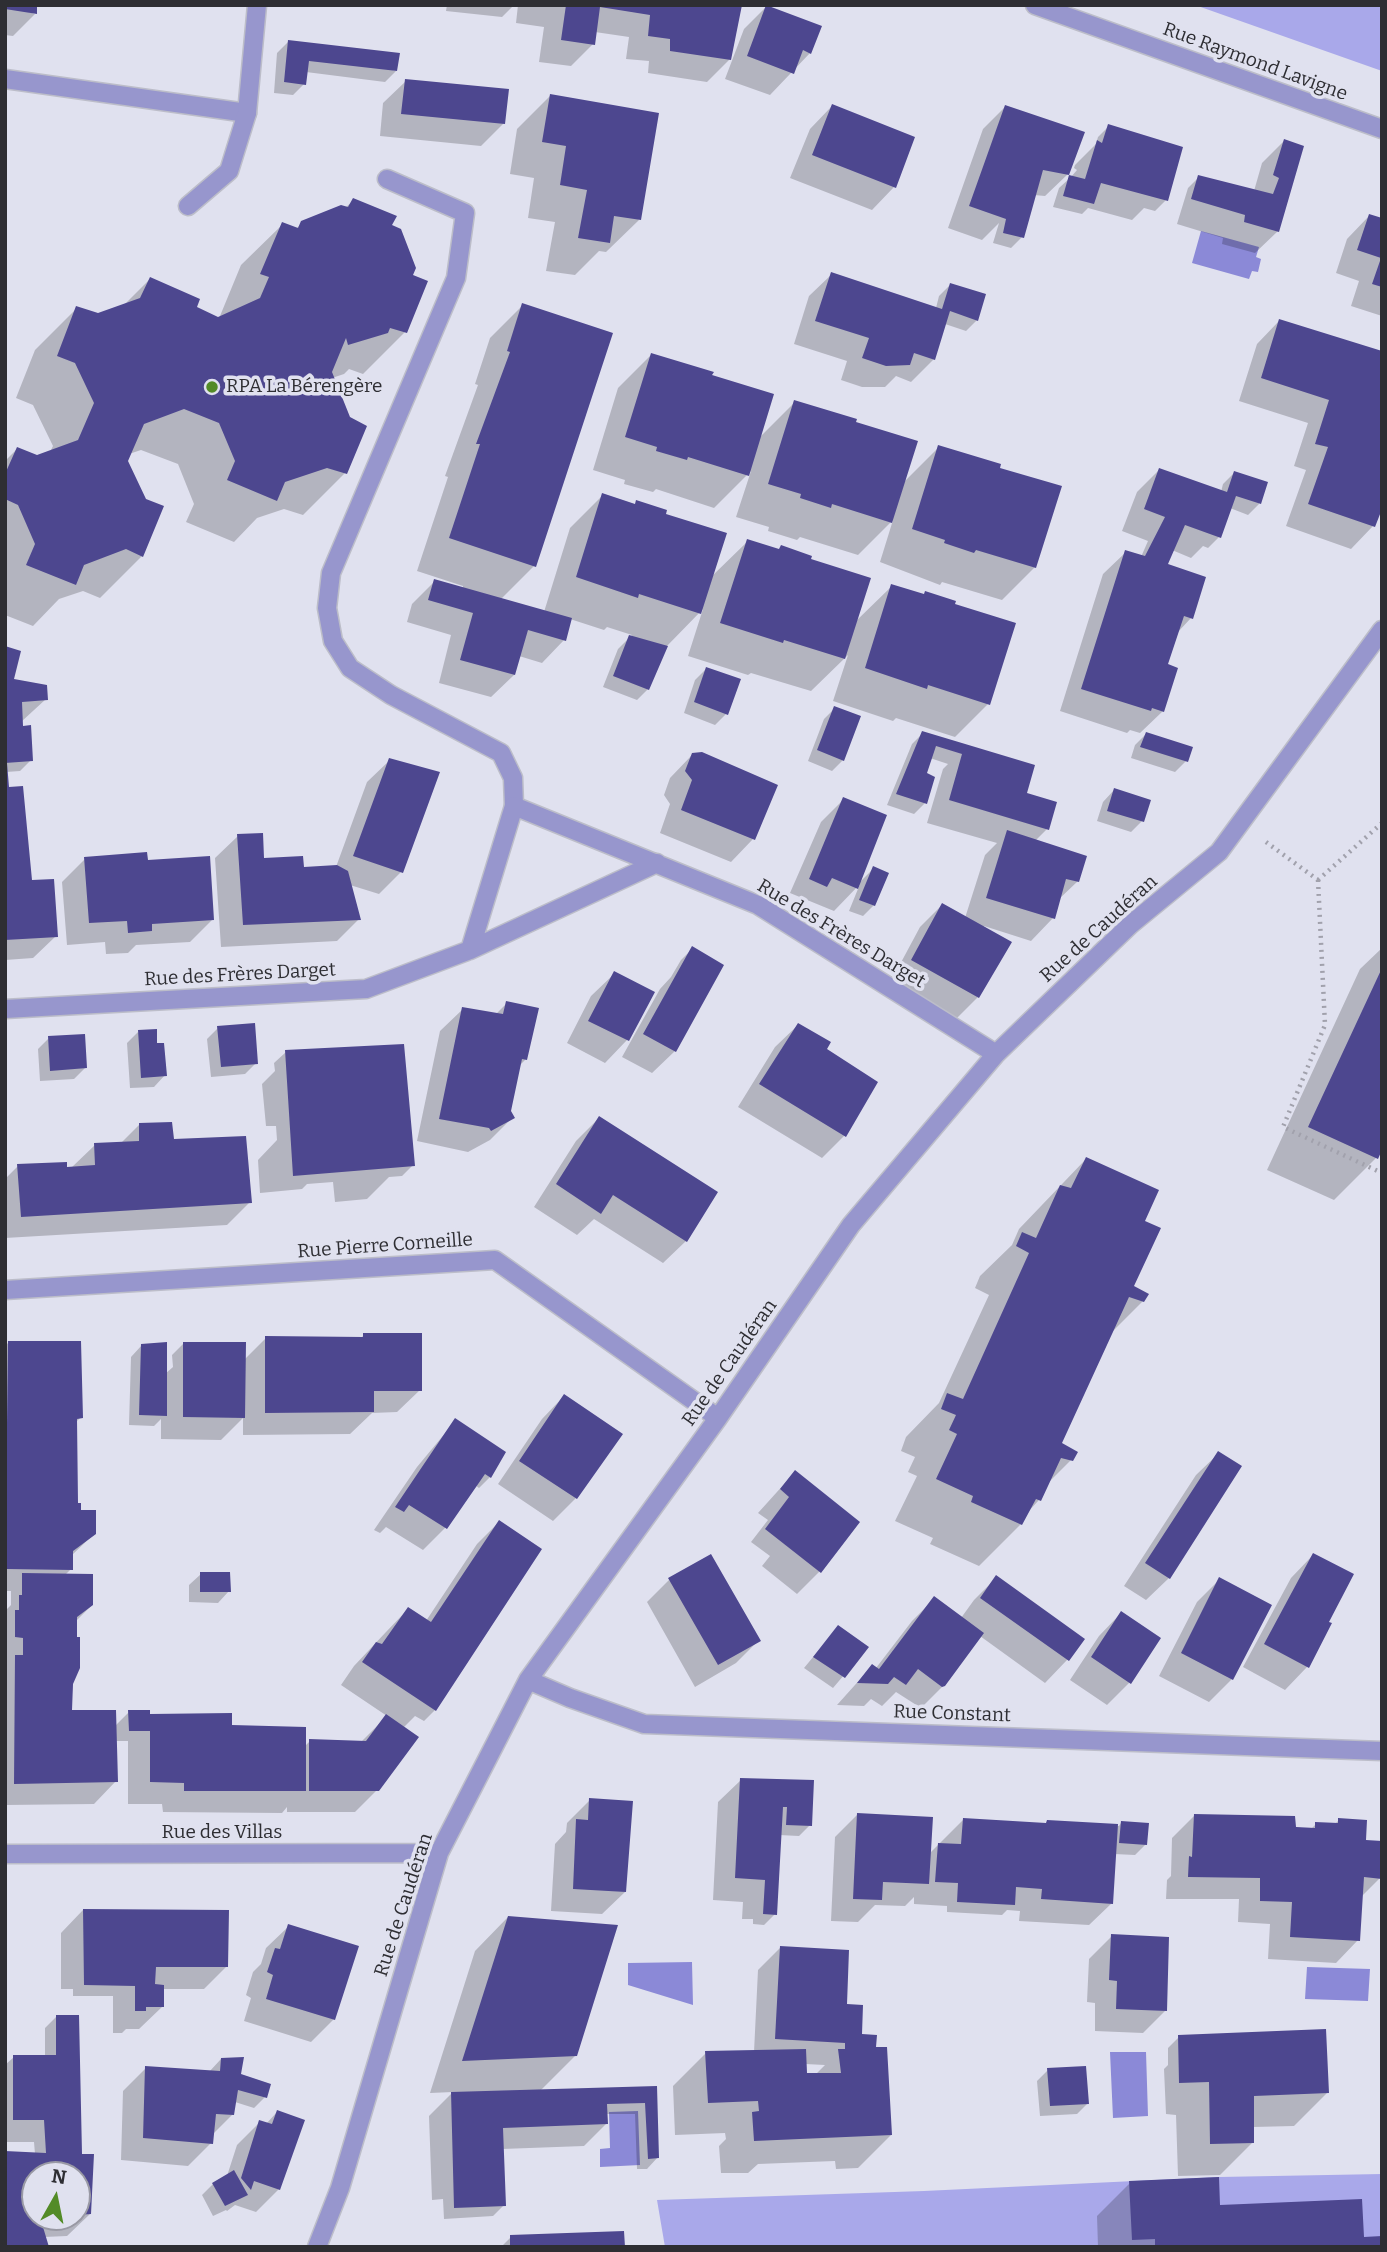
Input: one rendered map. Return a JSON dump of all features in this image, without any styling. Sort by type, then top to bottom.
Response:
[{"type":"street","points":[[188,206],[229,171],[247,113],[257,5]]},
{"type":"street","name":"Rue Raymond Lavigne","points":[[1035,5],[1382,129]]},
{"type":"street","points":[[5,79],[247,113]]},
{"type":"street","points":[[387,178],[465,213],[456,278],[331,573],[327,608],[333,641],[350,667],[391,695],[501,752],[513,778],[514,806],[470,950]]},
{"type":"street","name":"Rue de Caudéran","points":[[317,2247],[340,2188],[439,1853],[528,1680],[718,1418],[851,1225],[996,1054],[1130,925],[1219,852],[1382,630]]},
{"type":"street","name":"Rue des Frères Darget","points":[[514,806],[758,905],[996,1054]]},
{"type":"street","name":"Rue des Frères Darget","points":[[5,1009],[366,989],[470,950],[657,863]]},
{"type":"street","name":"Rue Pierre Corneille","points":[[5,1290],[495,1260],[718,1418]]},
{"type":"street","name":"Rue Constant","points":[[528,1680],[644,1724],[1382,1751]]},
{"type":"street","name":"Rue des Villas","points":[[5,1854],[439,1853]]},
{"type":"path","points":[[1240,823],[1318,880]]},
{"type":"path","points":[[1318,880],[1382,823]]},
{"type":"path","points":[[1318,880],[1325,1025],[1283,1128],[1382,1173]]},
{"type":"shaded area","points":[[1195,5],[1382,5],[1382,71]]},
{"type":"shaded area","points":[[1201,231],[1259,247],[1256,257],[1261,259],[1258,272],[1252,271],[1249,279],[1192,263]]},
{"type":"shaded area","points":[[692,1962],[693,2005],[628,1985],[628,1963]]},
{"type":"shaded area","points":[[1307,1967],[1370,1969],[1368,2001],[1305,1999]]},
{"type":"shaded area","points":[[1110,2052],[1146,2052],[1148,2116],[1113,2118]]},
{"type":"shaded area","points":[[638,2111],[640,2165],[600,2167],[600,2149],[610,2148],[609,2112]]},
{"type":"shaded area","points":[[1382,2174],[1382,2247],[665,2247],[657,2200],[1219,2177]]},
{"type":"building","points":[[5,5],[37,5],[37,14],[5,9]]},
{"type":"building","points":[[566,5],[742,5],[731,60],[670,51],[670,39],[648,36],[650,15],[600,7],[595,45],[561,40]]},
{"type":"building","points":[[766,5],[822,26],[811,54],[803,50],[794,74],[747,56]]},
{"type":"building","points":[[288,40],[400,53],[397,71],[309,61],[306,85],[284,82]]},
{"type":"building","points":[[405,79],[509,89],[505,124],[401,114]]},
{"type":"building","points":[[550,94],[659,113],[641,220],[614,216],[610,243],[578,238],[587,190],[560,185],[566,146],[542,142]]},
{"type":"building","points":[[832,104],[915,137],[896,188],[812,155]]},
{"type":"building","points":[[1005,105],[1085,132],[1069,175],[1043,170],[1024,238],[1003,233],[1006,219],[969,206]]},
{"type":"building","points":[[1108,124],[1183,147],[1168,201],[1101,183],[1094,204],[1063,196],[1069,175],[1085,179],[1097,140],[1102,143]]},
{"type":"building","points":[[1284,139],[1304,146],[1279,232],[1244,222],[1245,215],[1191,199],[1198,175],[1273,194],[1279,178],[1273,175]]},
{"type":"building","name":"RPA La Bérengère","points":[[353,198],[397,216],[392,225],[401,229],[416,268],[413,275],[428,281],[407,333],[390,328],[388,333],[348,345],[346,338],[332,372],[350,417],[367,426],[347,474],[327,468],[285,482],[277,501],[227,480],[235,461],[219,423],[184,409],[144,424],[128,461],[146,499],[164,506],[143,557],[126,549],[84,565],[76,585],[26,565],[35,544],[18,505],[5,499],[5,474],[17,447],[37,455],[78,440],[94,403],[75,363],[57,356],[76,306],[98,313],[140,298],[150,277],[200,299],[197,307],[218,317],[260,298],[269,277],[260,274],[282,222],[298,228],[301,221],[341,205],[348,207]]},
{"type":"building","points":[[1369,214],[1382,218],[1382,287],[1372,284],[1381,258],[1357,250]]},
{"type":"building","points":[[831,272],[942,309],[950,283],[986,294],[978,321],[950,311],[935,360],[914,353],[910,365],[886,366],[862,358],[869,338],[815,321]]},
{"type":"building","points":[[522,303],[613,333],[536,567],[449,538],[480,444],[476,444],[510,352],[507,351]]},
{"type":"building","points":[[1279,319],[1382,351],[1382,509],[1375,527],[1308,504],[1328,447],[1315,444],[1329,400],[1261,378]]},
{"type":"building","points":[[651,353],[774,394],[749,476],[688,457],[687,460],[656,451],[657,447],[625,437]]},
{"type":"building","points":[[794,400],[918,441],[892,523],[832,504],[831,508],[800,498],[801,494],[768,484]]},
{"type":"building","points":[[938,445],[1001,464],[1000,468],[1062,486],[1036,568],[976,550],[974,553],[912,529]]},
{"type":"building","points":[[1159,468],[1227,492],[1234,471],[1268,482],[1261,504],[1236,496],[1221,538],[1185,525],[1168,564],[1206,577],[1193,619],[1184,616],[1168,664],[1178,668],[1164,712],[1152,708],[1151,711],[1081,689],[1125,550],[1145,556],[1165,517],[1144,509]]},
{"type":"building","points":[[602,493],[635,504],[636,500],[667,510],[666,514],[727,533],[701,614],[639,594],[638,598],[576,577]]},
{"type":"building","points":[[747,539],[779,549],[781,545],[812,556],[811,559],[871,578],[845,659],[720,623]]},
{"type":"building","points":[[434,579],[572,618],[566,641],[528,630],[515,675],[460,660],[473,613],[428,600]]},
{"type":"building","points":[[891,584],[924,594],[925,591],[956,601],[955,604],[1016,623],[990,705],[928,685],[927,689],[865,668]]},
{"type":"building","points":[[629,635],[668,646],[649,690],[613,676]]},
{"type":"building","points":[[5,646],[21,651],[14,679],[47,685],[48,700],[22,702],[23,726],[31,725],[33,761],[5,763]]},
{"type":"building","points":[[706,667],[741,679],[728,715],[694,702]]},
{"type":"building","points":[[834,706],[861,716],[844,761],[817,750]]},
{"type":"building","points":[[922,731],[1035,765],[1027,793],[1057,802],[1049,830],[949,800],[962,754],[936,746],[927,773],[935,777],[927,804],[896,794]]},
{"type":"building","points":[[1146,732],[1193,747],[1188,762],[1140,747]]},
{"type":"building","points":[[702,752],[778,785],[755,840],[681,810],[692,780],[685,771],[692,753]]},
{"type":"building","points":[[389,758],[440,772],[403,873],[353,856]]},
{"type":"building","points":[[5,763],[9,787],[23,786],[32,880],[54,879],[58,937],[5,940]]},
{"type":"building","points":[[1114,788],[1151,800],[1144,822],[1107,811]]},
{"type":"building","points":[[843,797],[887,815],[858,889],[832,878],[827,887],[809,879]]},
{"type":"building","points":[[1007,830],[1087,856],[1079,882],[1066,879],[1055,919],[986,898]]},
{"type":"building","points":[[263,833],[264,858],[303,856],[304,867],[337,865],[348,871],[361,920],[243,925],[237,834]]},
{"type":"building","points":[[147,852],[148,860],[210,856],[214,920],[152,924],[152,931],[128,933],[127,921],[89,923],[84,857]]},
{"type":"building","points":[[873,866],[889,873],[875,906],[859,900]]},
{"type":"building","points":[[942,903],[1012,942],[979,998],[911,960]]},
{"type":"building","points":[[692,946],[724,965],[676,1052],[643,1034]]},
{"type":"building","points":[[1382,968],[1382,1150],[1378,1159],[1308,1127]]},
{"type":"building","points":[[614,971],[655,992],[629,1041],[588,1021]]},
{"type":"building","points":[[506,1001],[539,1008],[527,1060],[522,1059],[511,1111],[515,1118],[491,1131],[489,1128],[439,1119],[462,1007],[503,1014]]},
{"type":"building","points":[[255,1023],[258,1064],[221,1067],[217,1026]]},
{"type":"building","points":[[798,1023],[831,1042],[827,1049],[878,1082],[846,1137],[759,1084]]},
{"type":"building","points":[[157,1029],[157,1043],[164,1043],[167,1076],[141,1078],[138,1030]]},
{"type":"building","points":[[85,1034],[87,1068],[50,1071],[48,1036]]},
{"type":"building","points":[[404,1044],[415,1166],[293,1176],[285,1050]]},
{"type":"building","points":[[599,1116],[718,1192],[687,1242],[613,1195],[601,1214],[556,1184]]},
{"type":"building","points":[[172,1122],[174,1139],[246,1136],[252,1203],[21,1217],[17,1164],[67,1162],[67,1167],[95,1165],[94,1143],[139,1141],[139,1123]]},
{"type":"building","points":[[1086,1157],[1159,1190],[1145,1221],[1161,1228],[1134,1286],[1149,1294],[1144,1302],[1129,1297],[1062,1443],[1078,1452],[1073,1461],[1061,1458],[1041,1501],[1036,1499],[1022,1525],[971,1502],[973,1496],[936,1479],[957,1434],[949,1430],[956,1415],[941,1409],[947,1393],[963,1399],[1029,1253],[1016,1246],[1022,1232],[1036,1238],[1060,1185],[1071,1188]]},
{"type":"building","points":[[363,1333],[422,1333],[422,1391],[374,1391],[374,1412],[265,1413],[265,1336],[363,1337]]},
{"type":"building","points":[[8,1341],[81,1341],[83,1418],[77,1419],[78,1503],[81,1503],[81,1510],[96,1510],[96,1534],[73,1551],[73,1570],[7,1569],[5,1423]]},
{"type":"building","points":[[167,1342],[167,1416],[139,1415],[141,1344]]},
{"type":"building","points":[[183,1342],[246,1342],[245,1418],[183,1417]]},
{"type":"building","points":[[564,1394],[623,1434],[577,1499],[519,1461]]},
{"type":"building","points":[[455,1418],[506,1452],[491,1478],[485,1474],[447,1529],[409,1505],[404,1512],[395,1507]]},
{"type":"building","points":[[1218,1451],[1242,1466],[1170,1579],[1145,1563]]},
{"type":"building","points":[[795,1470],[860,1522],[821,1573],[765,1529],[789,1497],[780,1489]]},
{"type":"building","points":[[499,1520],[542,1549],[436,1711],[362,1662],[376,1642],[382,1644],[408,1607],[431,1622]]},
{"type":"building","points":[[1313,1553],[1354,1574],[1309,1668],[1264,1644]]},
{"type":"building","points":[[711,1554],[761,1641],[718,1665],[668,1578]]},
{"type":"building","points":[[200,1572],[230,1572],[231,1592],[200,1592]]},
{"type":"building","points":[[22,1573],[93,1574],[93,1605],[77,1617],[80,1668],[73,1684],[72,1710],[116,1710],[118,1782],[14,1784],[15,1655],[23,1655],[23,1638],[15,1637],[15,1610],[19,1610],[19,1595],[22,1595]]},
{"type":"building","points":[[996,1575],[1085,1639],[1069,1661],[980,1598]]},
{"type":"building","points":[[1219,1577],[1272,1605],[1233,1680],[1181,1653]]},
{"type":"building","points":[[934,1596],[984,1633],[945,1686],[942,1687],[918,1669],[906,1685],[894,1677],[888,1684],[857,1683],[872,1664],[879,1669]]},
{"type":"building","points":[[1121,1611],[1161,1638],[1131,1684],[1091,1657]]},
{"type":"building","points":[[838,1625],[869,1647],[845,1678],[813,1657]]},
{"type":"building","points":[[128,1710],[150,1710],[150,1714],[232,1713],[232,1725],[306,1727],[306,1791],[184,1791],[184,1783],[150,1782],[150,1731],[129,1731]]},
{"type":"building","points":[[386,1714],[419,1737],[379,1791],[309,1791],[309,1739],[366,1741]]},
{"type":"building","points":[[740,1778],[814,1780],[812,1826],[786,1825],[787,1807],[783,1807],[777,1915],[763,1914],[765,1880],[735,1878]]},
{"type":"building","points":[[589,1798],[633,1801],[626,1892],[573,1889],[576,1819],[588,1820]]},
{"type":"building","points":[[857,1813],[933,1817],[929,1884],[883,1882],[882,1900],[853,1899]]},
{"type":"building","points":[[1194,1814],[1295,1816],[1296,1827],[1315,1828],[1315,1822],[1338,1823],[1338,1818],[1367,1820],[1366,1840],[1382,1841],[1382,1879],[1364,1877],[1360,1941],[1290,1937],[1292,1902],[1260,1901],[1260,1878],[1188,1877]]},
{"type":"building","points":[[963,1818],[1118,1824],[1113,1904],[1041,1899],[1042,1889],[1016,1887],[1015,1905],[957,1902],[958,1883],[935,1882],[938,1843],[961,1844]]},
{"type":"building","points":[[1121,1821],[1149,1823],[1147,1845],[1119,1843]]},
{"type":"building","points":[[83,1909],[229,1910],[228,1967],[156,1967],[155,1984],[164,1985],[164,2007],[146,2007],[146,2011],[135,2011],[135,1986],[84,1985]]},
{"type":"building","points":[[508,1916],[618,1925],[577,2056],[462,2061]]},
{"type":"building","points":[[288,1924],[359,1946],[335,2020],[266,1999],[273,1975],[267,1972],[275,1948],[280,1949]]},
{"type":"building","points":[[1111,1934],[1169,1937],[1167,2011],[1116,2009],[1117,1981],[1109,1980]]},
{"type":"building","points":[[780,1946],[849,1950],[847,2004],[863,2005],[862,2034],[877,2035],[876,2047],[887,2047],[892,2135],[754,2141],[752,2112],[759,2111],[758,2101],[708,2103],[705,2051],[806,2049],[807,2073],[841,2073],[838,2049],[845,2049],[845,2043],[775,2039]]},
{"type":"building","points":[[56,2015],[79,2015],[82,2154],[94,2154],[91,2214],[91,2161],[21,2161],[21,2231],[44,2231],[49,2247],[5,2247],[5,2151],[46,2153],[44,2120],[13,2120],[13,2055],[56,2055]]},
{"type":"building","points":[[1326,2029],[1329,2093],[1254,2096],[1254,2143],[1210,2144],[1209,2082],[1179,2083],[1178,2035]]},
{"type":"building","points":[[244,2057],[241,2074],[271,2084],[267,2098],[238,2090],[234,2115],[216,2114],[213,2144],[143,2138],[145,2066],[220,2071],[221,2058]]},
{"type":"building","points":[[1086,2066],[1089,2104],[1050,2106],[1047,2068]]},
{"type":"building","points":[[657,2086],[659,2158],[648,2159],[645,2103],[607,2104],[608,2124],[503,2128],[506,2206],[454,2208],[451,2092]]},
{"type":"building","points":[[277,2110],[305,2120],[280,2190],[254,2181],[251,2190],[241,2178],[259,2120],[272,2124]]},
{"type":"building","points":[[234,2170],[248,2195],[225,2206],[212,2183]]},
{"type":"building","points":[[1219,2177],[1220,2205],[1362,2199],[1364,2237],[1382,2236],[1382,2247],[1155,2247],[1155,2239],[1132,2240],[1129,2181]]},
{"type":"building","points":[[624,2231],[625,2247],[510,2247],[510,2235]]},
{"type":"place","name":"RPA La Bérengère","points":[[212,387]]}]
